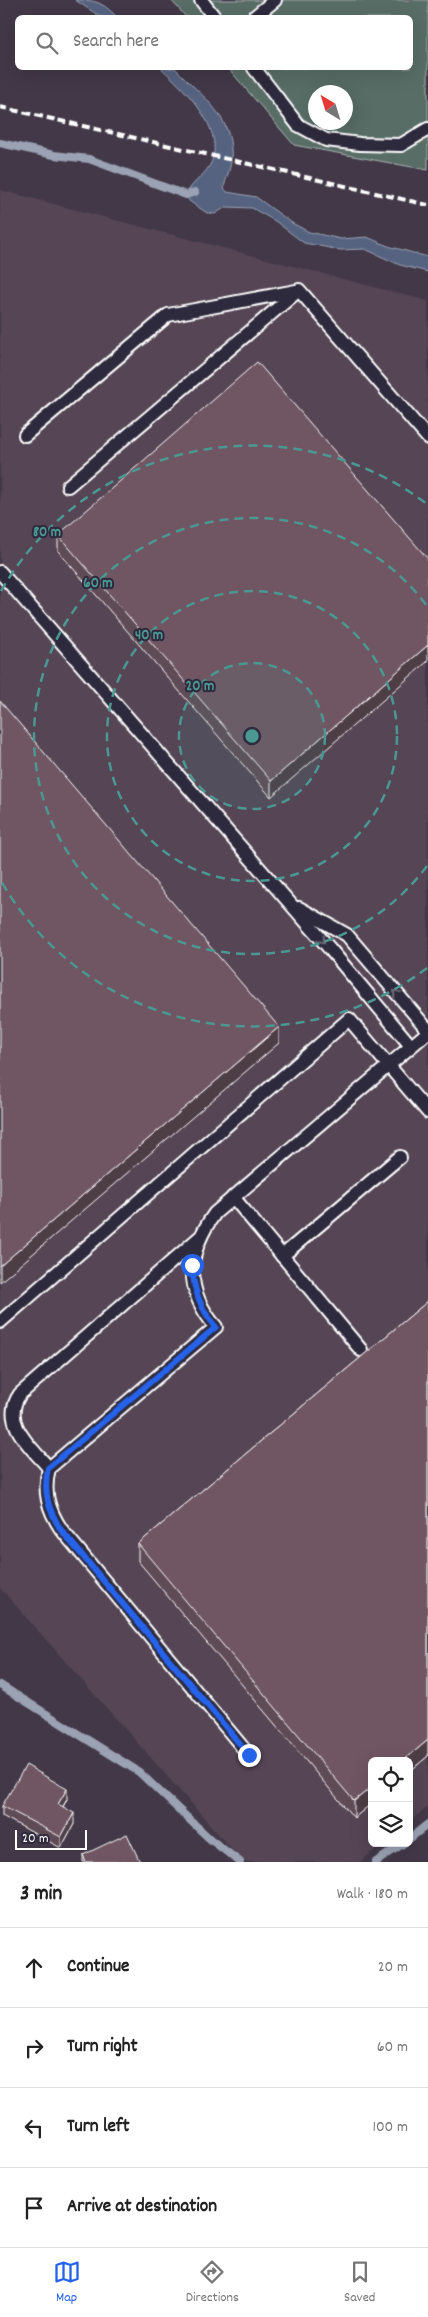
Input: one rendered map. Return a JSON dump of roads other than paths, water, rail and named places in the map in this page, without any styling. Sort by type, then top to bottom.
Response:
[{"type":"lane","points":[[201,0],[213,15]]},
{"type":"lane","points":[[258,15],[275,0]]},
{"type":"lane","points":[[256,70],[298,125],[326,140],[360,144],[401,144],[428,129]]},
{"type":"lane","points":[[25,435],[168,315],[299,290]]},
{"type":"lane","points":[[299,290],[428,438]]},
{"type":"lane","points":[[68,486],[299,290]]},
{"type":"lane","points":[[0,572],[289,903],[411,1046]]},
{"type":"lane","points":[[249,1755],[61,1530],[51,1514],[45,1484],[48,1468],[216,1327],[201,1305],[192,1279],[194,1250],[215,1213],[428,1031],[347,935],[289,903]]},
{"type":"lane","points":[[0,1322],[349,1020],[387,1067],[428,1112]]},
{"type":"lane","points":[[282,1256],[400,1157]]},
{"type":"lane","points":[[233,1198],[361,1350]]},
{"type":"lane","points":[[48,1468],[18,1432],[12,1413],[14,1402],[20,1394],[200,1238]]},
{"type":"water","points":[[75,0],[98,3],[115,15],[98,15]]},
{"type":"water","points":[[163,70],[177,70],[206,98],[215,109],[228,132],[231,146],[231,162],[224,188],[227,192],[256,197],[292,223],[309,232],[341,239],[367,237],[388,246],[428,257],[428,272],[400,265],[365,249],[340,250],[304,243],[275,221],[252,208],[226,207],[215,214],[207,213],[189,201],[186,195],[188,191],[210,165],[214,152],[213,138],[208,124],[201,111],[181,87]]},
{"type":"waterway","points":[[0,143],[54,155],[89,159],[186,195],[195,192]]},
{"type":"waterway","points":[[0,1685],[139,1772],[210,1839],[240,1862]]},
{"type":"waterway","points":[[413,1836],[428,1824]]},
{"type":"waterway","points":[[376,1862],[398,1847]]},
{"type":"railway","points":[[0,107],[428,205]]}]
